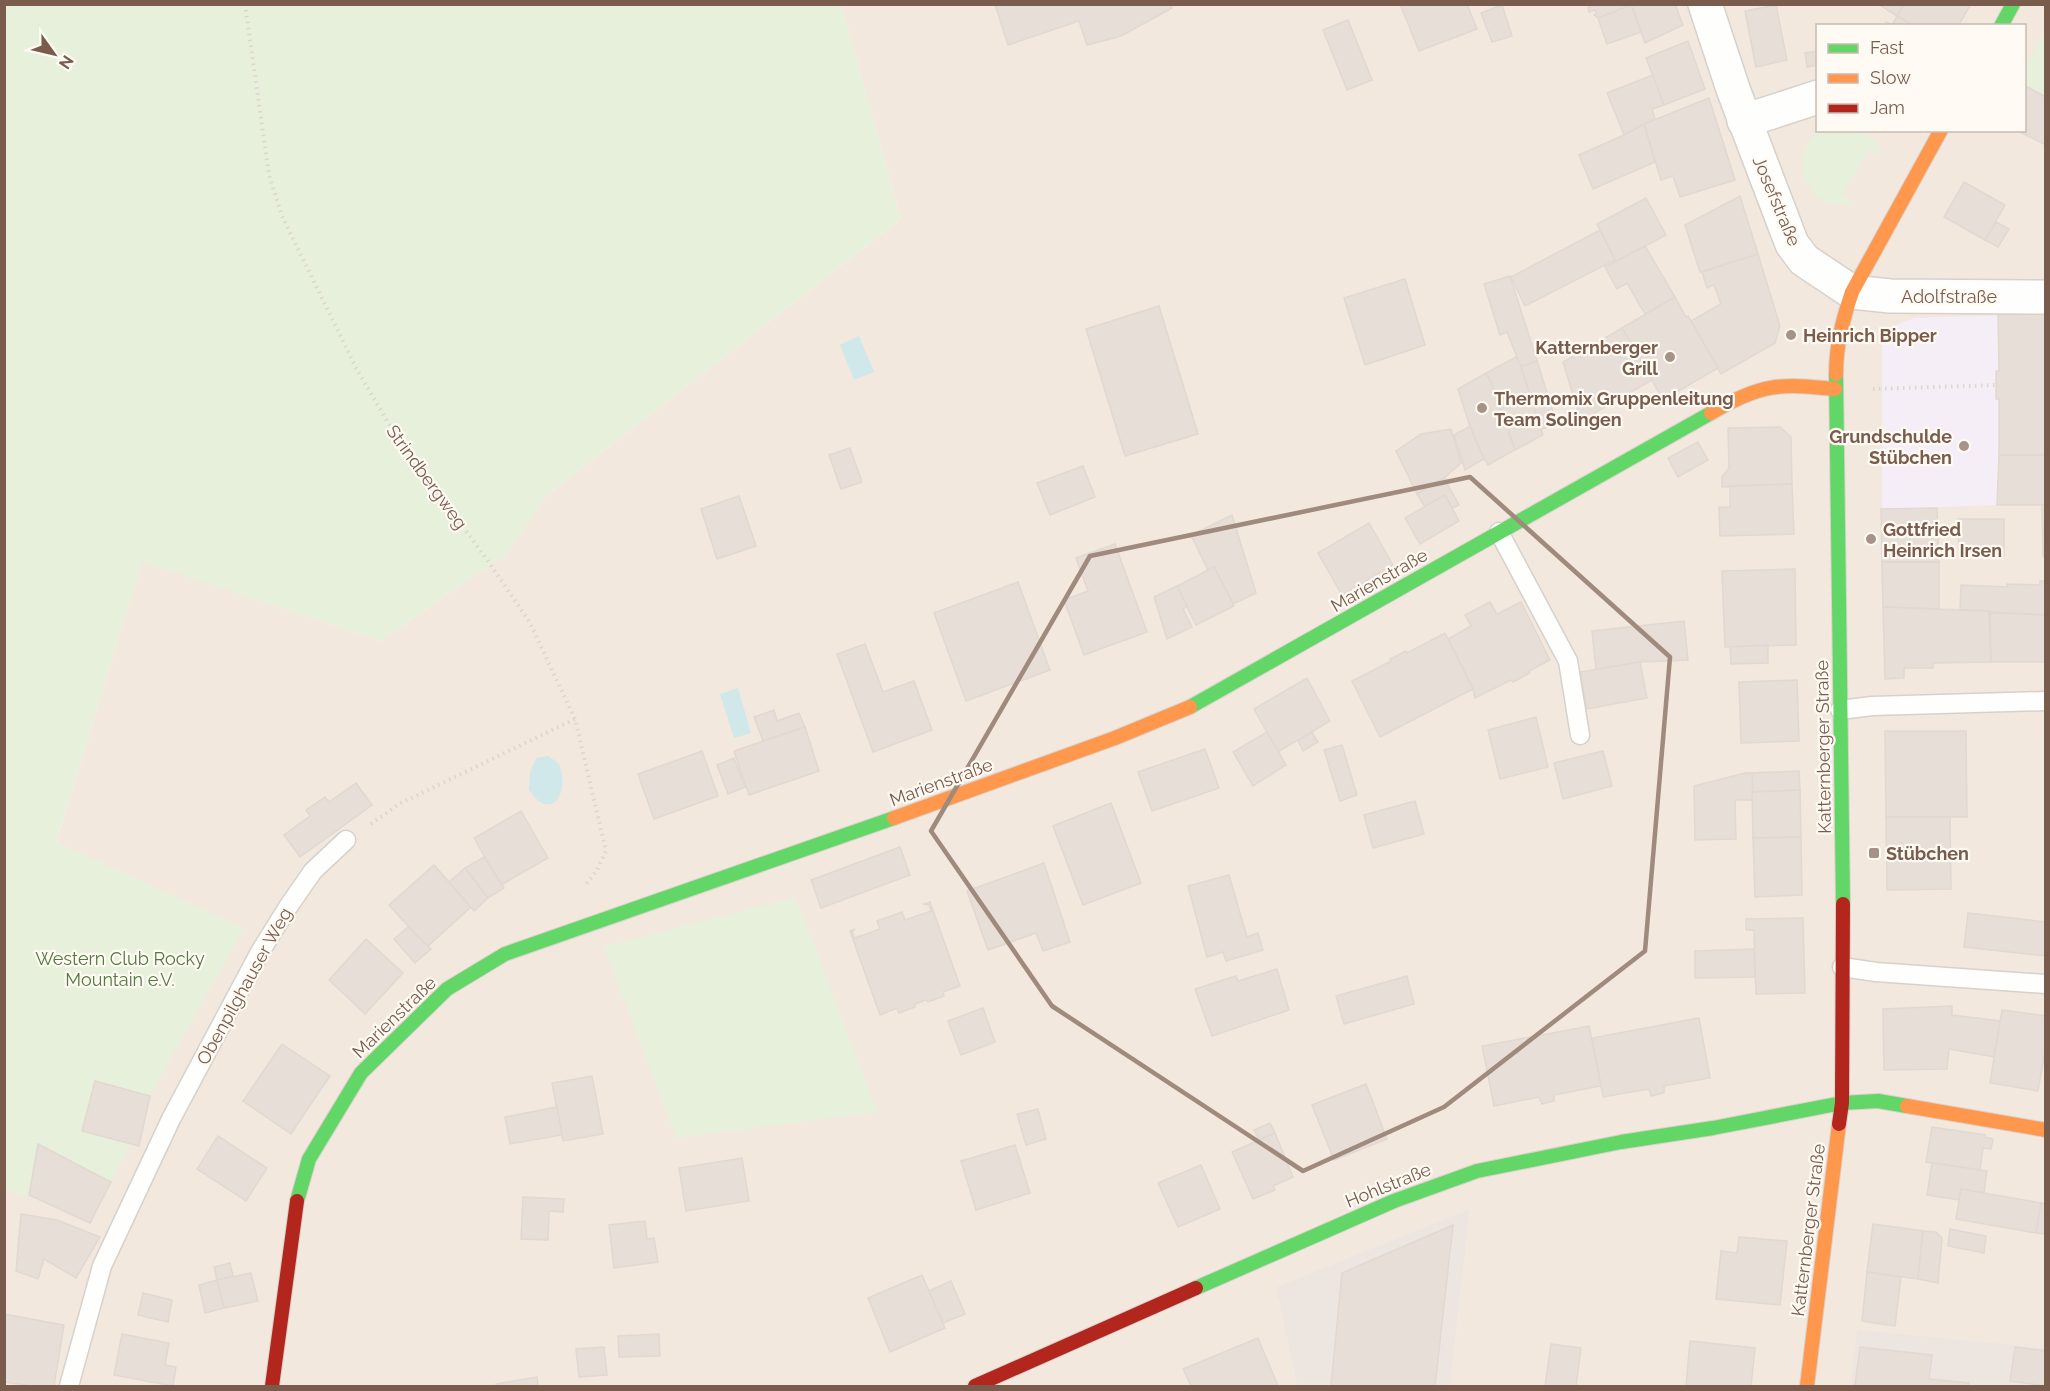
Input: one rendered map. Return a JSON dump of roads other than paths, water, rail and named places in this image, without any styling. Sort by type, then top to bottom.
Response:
[{"type":"street","name":"Josefstraße","points":[[1705,4],[1744,121],[1792,244],[1804,260],[1852,292]]},
{"type":"street","points":[[2002,24],[2013,4]]},
{"type":"street","points":[[1744,121],[1816,97]]},
{"type":"street","name":"Katternberger Straße","points":[[1807,1386],[1842,1103],[1836,354],[1844,315],[1852,292],[1931,134]]},
{"type":"street","name":"Adolfstraße","points":[[1852,292],[1890,296],[2046,297]]},
{"type":"street","name":"Marienstraße","points":[[272,1386],[298,1193],[309,1159],[361,1073],[447,989],[505,954],[889,820],[1115,738],[1195,705],[1605,471],[1746,394],[1775,385],[1790,384],[1835,389]]},
{"type":"street","name":"Hohlstraße","points":[[975,1386],[1394,1201],[1477,1171],[1842,1103],[1878,1101],[2046,1130]]},
{"type":"lane","points":[[1499,532],[1568,661],[1580,735]]},
{"type":"lane","points":[[1840,710],[1872,706],[2046,701]]},
{"type":"lane","name":"Obenpilghauser Weg","points":[[69,1386],[102,1266],[171,1119],[260,952],[313,871],[346,840]]},
{"type":"lane","points":[[1842,967],[1876,972],[2046,984]]},
{"type":"water","points":[[859,336],[874,372],[854,380],[840,345]]},
{"type":"water","points":[[738,688],[751,733],[734,738],[720,694]]},
{"type":"water","points":[[548,756],[558,764],[562,777],[561,792],[554,802],[549,804],[540,802],[529,790],[530,772],[536,758]]},
{"type":"place","name":"Heinrich Bipper","points":[[1791,335]]},
{"type":"place","name":"Katternberger Grill","points":[[1670,357]]},
{"type":"place","name":"Thermomix Gruppenleitung Team Solingen","points":[[1482,408]]},
{"type":"place","name":"Grundschulde Stübchen","points":[[1964,446]]},
{"type":"place","name":"Gottfried Heinrich Irsen","points":[[1871,539]]},
{"type":"place","name":"Stübchen","points":[[1874,853]]},
{"type":"park label","name":"Western Club Rocky Mountain e.V.","points":[[120,968]]}]
